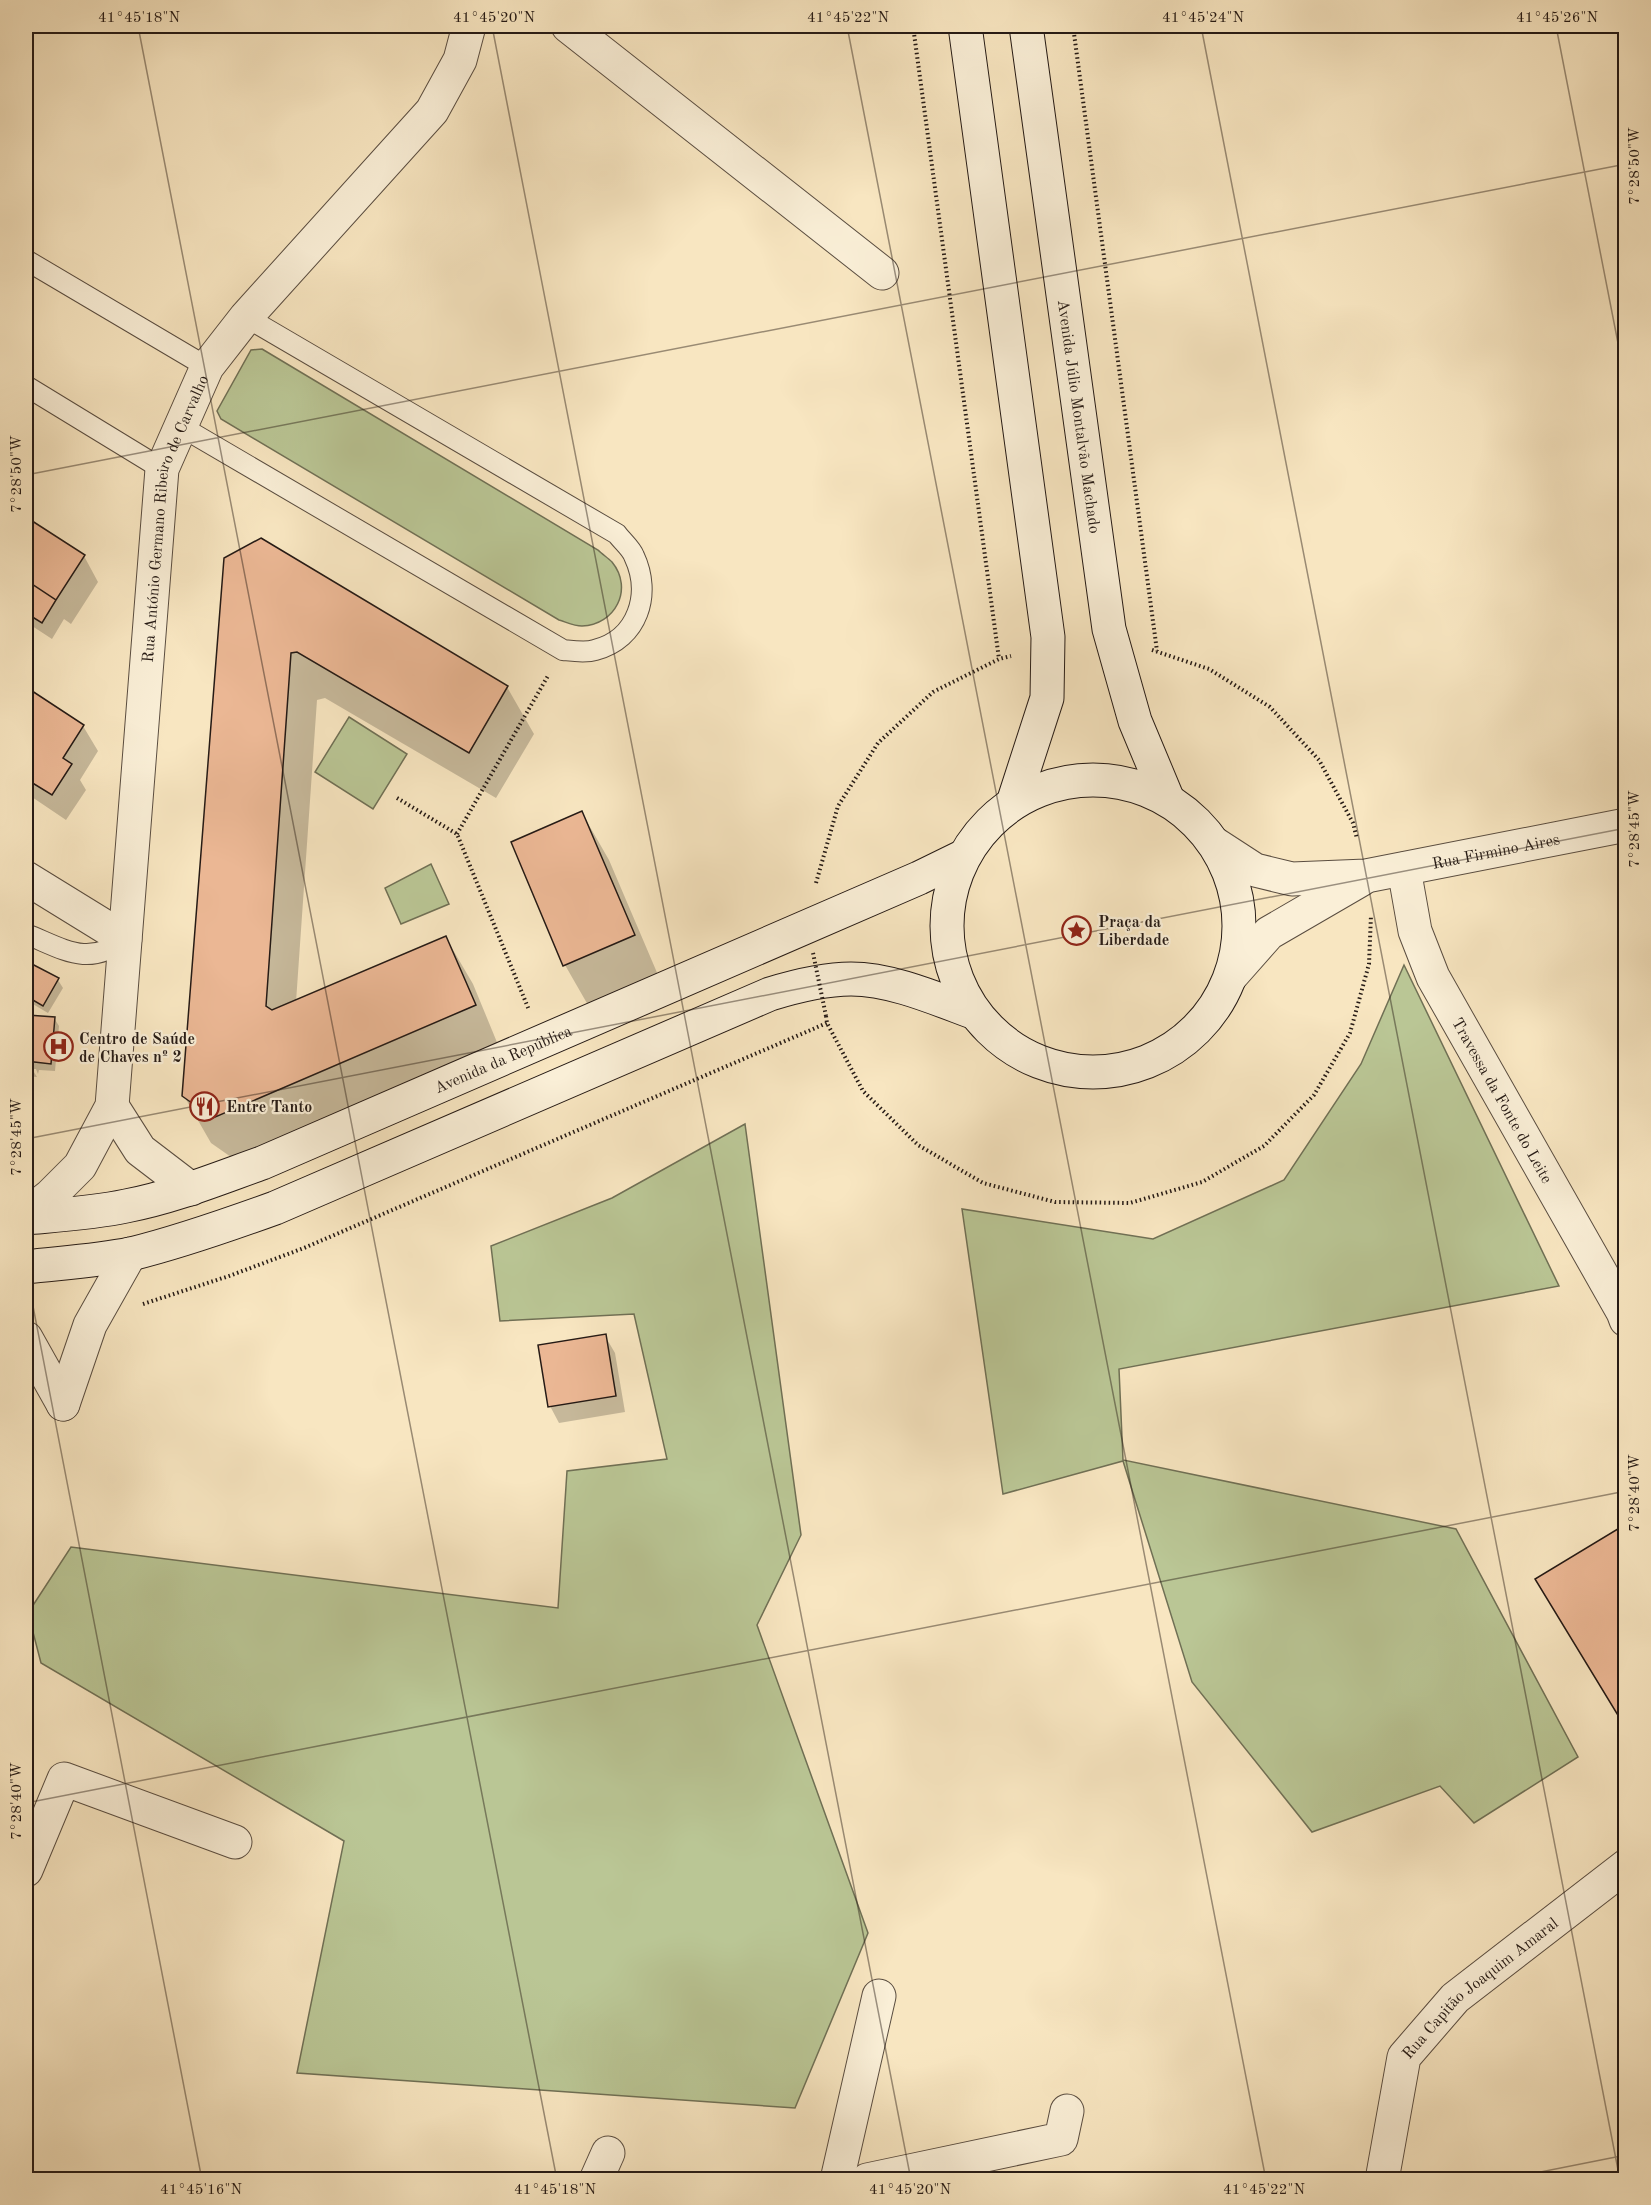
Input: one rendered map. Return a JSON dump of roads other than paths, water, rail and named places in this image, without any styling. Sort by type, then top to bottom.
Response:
[{"type":"street","name":"Rua António Germano Ribeiro de Carvalho","points":[[26,1216],[80,1166],[112,1106],[162,469],[207,367],[246,317],[432,111],[460,60],[469,26]]},
{"type":"street","points":[[568,26],[882,273]]},
{"type":"street","points":[[965,26],[1048,637],[1047,698],[1013,803]]},
{"type":"street","name":"Avenida Júlio Montalvão Machado","points":[[1026,26],[1109,629],[1135,722],[1168,800]]},
{"type":"street","points":[[1231,976],[1240,931],[1234,886],[1215,844],[1194,819],[1168,800],[1131,783],[1090,778],[1050,785],[1013,803],[985,826],[964,856],[950,895],[947,936],[955,976],[975,1013],[1007,1045],[1047,1065],[1091,1073],[1136,1067],[1177,1047],[1210,1016],[1231,976],[1269,933],[1366,876]]},
{"type":"street","name":"Rua Firmino Aires","points":[[1366,876],[1626,825]]},
{"type":"street","points":[[1215,844],[1255,870],[1292,879],[1366,876]]},
{"type":"street","name":"Avenida da República","points":[[26,1216],[82,1213],[127,1206],[191,1189],[262,1162],[919,878],[964,856]]},
{"type":"street","name":"Travessa da Fonte do Leite","points":[[1404,869],[1415,931],[1433,977],[1618,1302],[1626,1320]]},
{"type":"street","points":[[26,878],[125,939]]},
{"type":"street","points":[[26,1266],[87,1261],[130,1254],[206,1233],[275,1208],[770,994],[803,984],[852,979],[900,986],[975,1013]]},
{"type":"street","points":[[112,1106],[140,1150],[191,1189]]},
{"type":"street","points":[[26,1338],[63,1404],[90,1325],[130,1254]]},
{"type":"street","points":[[26,1870],[64,1779],[235,1842]]},
{"type":"street","name":"Rua Capitão Joaquim Amaral","points":[[1382,2180],[1404,2056],[1455,1998],[1626,1866]]},
{"type":"street","points":[[837,2180],[879,1996]]},
{"type":"street","points":[[867,2180],[1061,2139],[1067,2111]]},
{"type":"lane","points":[[26,260],[207,367]]},
{"type":"lane","points":[[180,426],[562,650],[593,651],[616,642],[637,619],[642,584],[634,555],[616,534],[246,317]]},
{"type":"lane","points":[[26,386],[162,469]]},
{"type":"lane","points":[[26,934],[83,955],[105,953],[125,939]]},
{"type":"place","name":"Praça da Liberdade","points":[[1077,930]]},
{"type":"place","name":"Centro de Saúde de Chaves nº 2","points":[[58,1047]]},
{"type":"place","name":"Entre Tanto","points":[[205,1106]]}]
